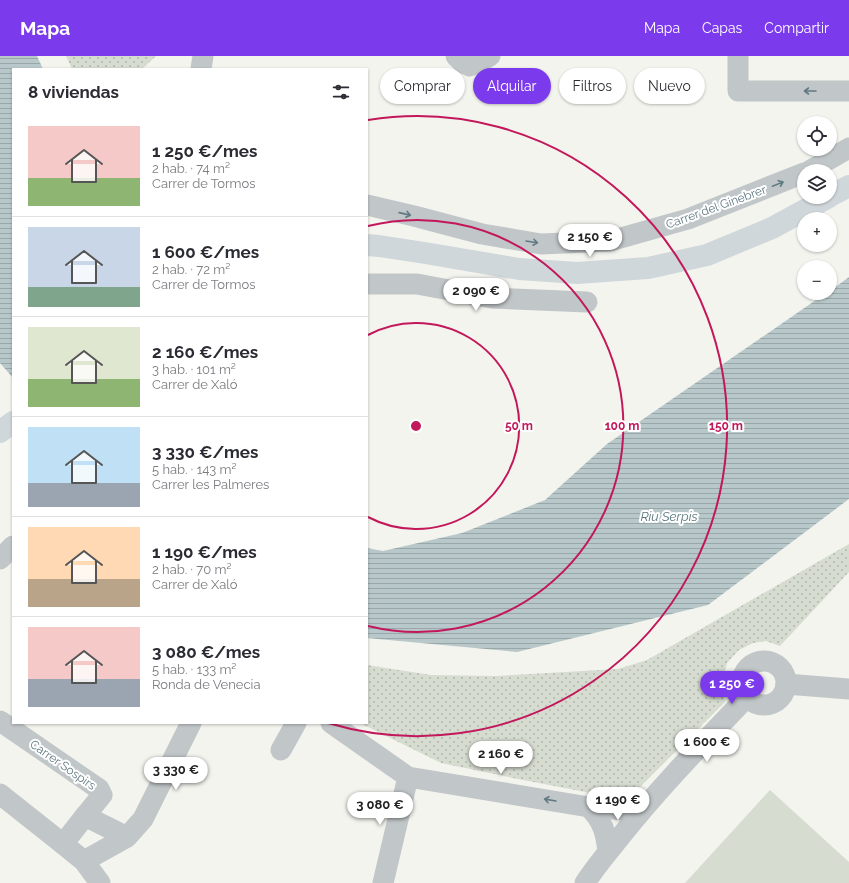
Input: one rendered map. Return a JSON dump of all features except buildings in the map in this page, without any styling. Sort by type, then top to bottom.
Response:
[{"type":"highway","points":[[837,193],[849,186]]},
{"type":"highway","points":[[368,245],[519,269],[577,273],[648,268],[707,255],[772,228],[816,204]]},
{"type":"highway","points":[[0,432],[12,423]]},
{"type":"street","points":[[201,68],[203,56]]},
{"type":"street","points":[[459,59],[470,66],[490,56]]},
{"type":"street","points":[[738,56],[738,91],[849,91]]},
{"type":"street","points":[[819,164],[847,144]]},
{"type":"street","name":"Carrer del Ginebrer","points":[[368,205],[482,234],[541,244],[610,241],[688,219],[797,176]]},
{"type":"street","points":[[368,284],[417,284],[492,298],[587,302]]},
{"type":"street","points":[[764,661],[771,662],[782,670],[786,684],[783,694],[776,702],[771,705],[760,706],[746,698],[741,684],[745,670],[750,665],[764,661]]},
{"type":"street","points":[[786,684],[849,689]]},
{"type":"street","points":[[586,883],[594,870],[644,807],[746,698]]},
{"type":"street","name":"Carrer Sospirs","points":[[0,721],[99,789],[102,795],[85,816]]},
{"type":"street","points":[[84,861],[127,837],[143,820],[191,724]]},
{"type":"street","points":[[281,750],[294,724]]},
{"type":"street","points":[[332,724],[408,776],[589,807],[626,810],[644,807]]},
{"type":"street","points":[[384,883],[408,776]]},
{"type":"street","points":[[0,794],[84,861],[100,883]]},
{"type":"street","points":[[589,807],[596,814],[602,826],[608,852]]},
{"type":"street","points":[[62,844],[85,816],[127,837]]},
{"type":"shaded area","points":[[66,56],[156,56],[143,68],[72,68]]},
{"type":"shaded area","points":[[849,544],[849,572],[780,646],[766,641],[753,643],[739,650],[727,663],[722,683],[725,702],[627,800],[441,763],[362,724],[368,724],[368,665],[431,675],[496,676],[618,669],[647,660]]},
{"type":"shaded area","points":[[770,790],[849,862],[849,883],[685,883]]},
{"type":"water","points":[[0,56],[37,56],[43,68],[12,68],[12,377],[0,363]]},
{"type":"water","name":"Riu Serpis","points":[[849,277],[849,499],[708,605],[517,652],[368,638],[368,548],[383,551],[462,533],[545,500],[607,444],[816,300],[837,300],[837,286]]}]
